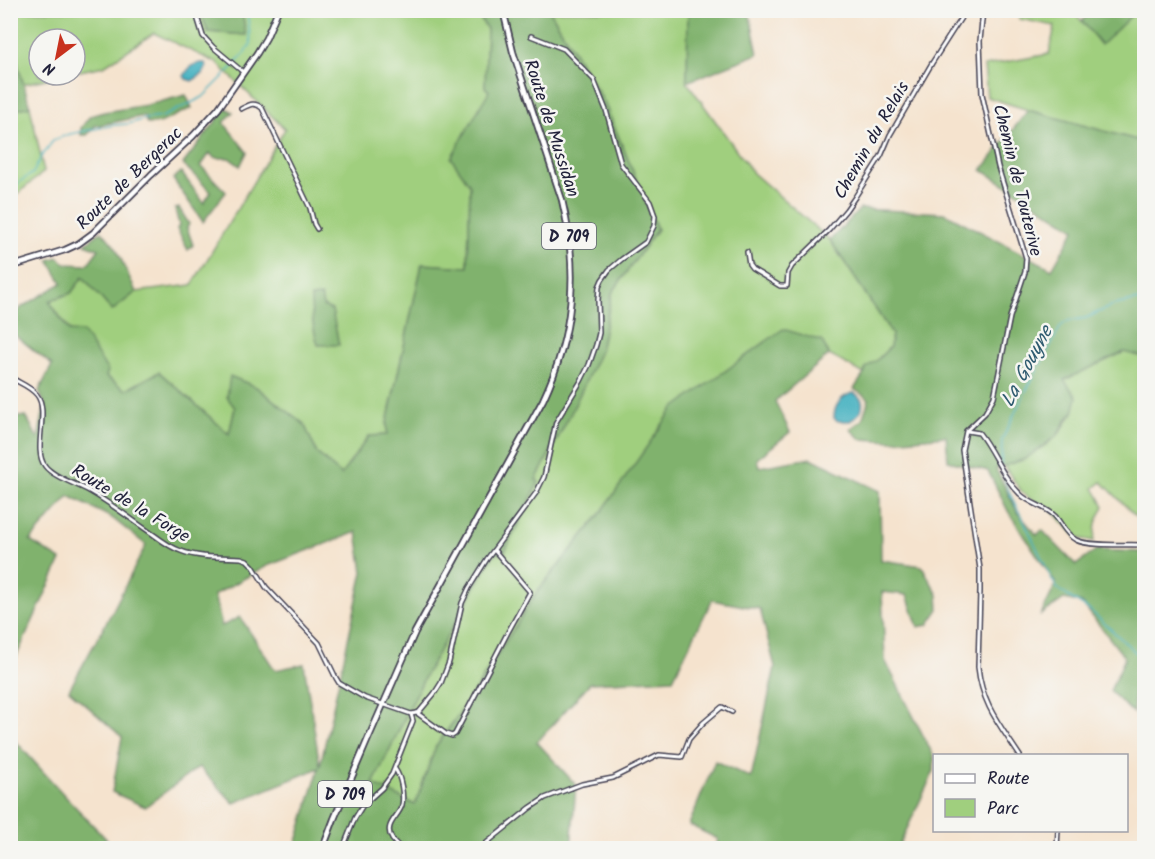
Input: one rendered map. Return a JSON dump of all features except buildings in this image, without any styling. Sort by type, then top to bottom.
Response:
[{"type":"main road","name":"Route de Bergerac","points":[[10,267],[65,250],[87,238],[208,121],[225,101],[266,38],[278,10]]},
{"type":"main road","name":"Route de Mussidan","points":[[382,704],[425,612],[543,400],[557,366],[569,318],[572,267],[567,223],[562,200],[513,52],[503,10]]},
{"type":"main road","name":"D 709","points":[[323,849],[382,704]]},
{"type":"street","points":[[195,10],[203,36],[244,74]]},
{"type":"street","name":"Chemin du Relais","points":[[747,252],[749,266],[752,269],[780,286],[787,286],[788,273],[792,266],[829,231],[855,197],[881,156],[890,135],[932,63],[966,10]]},
{"type":"street","name":"Chemin de Touterive","points":[[966,431],[984,413],[994,397],[1010,317],[1026,265],[998,167],[982,94],[980,41],[983,10]]},
{"type":"street","points":[[343,849],[355,818],[363,805],[382,788],[395,769],[413,721],[411,714],[417,713],[427,704],[441,683],[449,662],[462,603],[469,588],[539,487],[547,467],[555,422],[581,381],[596,345],[599,287],[609,270],[646,242],[654,226],[655,216],[650,202],[621,164],[606,110],[594,80],[564,49],[531,36]]},
{"type":"street","points":[[241,109],[252,103],[262,108],[310,208],[317,229]]},
{"type":"street","name":"Route de la Forge","points":[[10,377],[32,390],[42,403],[41,456],[44,465],[53,473],[103,499],[165,543],[181,551],[247,560],[271,593],[319,643],[339,683],[364,698],[411,714]]},
{"type":"street","points":[[1019,754],[989,709],[984,698],[978,667],[980,569],[962,450],[966,431],[979,433],[1017,491],[1056,517],[1066,533],[1076,541],[1094,544],[1144,545]]},
{"type":"street","points":[[417,713],[446,734],[452,736],[455,734],[530,592],[494,550]]},
{"type":"street","points":[[395,769],[401,787],[402,803],[400,811],[392,822],[390,832],[397,845],[404,848],[429,845],[473,848],[484,845],[545,798],[582,784],[613,778],[659,755],[682,757],[689,739],[703,723],[722,707],[732,712]]},
{"type":"street","points":[[1057,849],[1058,832]]},
{"type":"green space","points":[[11,11],[200,11],[208,32],[246,35],[242,11],[475,11],[487,29],[485,87],[489,91],[462,173],[470,185],[468,267],[422,264],[387,423],[387,435],[369,436],[341,475],[317,453],[304,424],[256,387],[231,377],[235,407],[229,434],[159,372],[126,390],[105,376],[49,301],[71,293],[83,277],[112,311],[136,292],[192,285],[285,129],[217,63],[154,33],[104,66],[87,70],[87,27],[27,27],[27,83],[23,84],[15,55],[11,55]]},
{"type":"green space","points":[[200,11],[242,11],[246,35],[208,32]]},
{"type":"green space","points":[[475,11],[550,11],[604,102],[657,229],[612,293],[600,351],[536,480],[539,482],[504,553],[495,553],[427,672],[373,784],[415,805],[436,746],[469,700],[536,593],[598,517],[673,409],[783,329],[822,341],[829,355],[775,401],[790,432],[757,459],[759,467],[811,458],[880,491],[881,560],[922,566],[938,595],[939,609],[928,625],[918,627],[907,595],[882,592],[885,660],[933,755],[933,773],[898,848],[716,848],[718,839],[689,825],[715,761],[751,778],[775,667],[760,609],[712,600],[673,679],[590,683],[537,742],[576,785],[571,848],[295,848],[319,768],[234,803],[199,767],[145,807],[112,792],[122,737],[69,690],[146,545],[112,518],[69,496],[30,541],[61,560],[11,668],[11,418],[26,416],[38,439],[45,405],[39,391],[52,365],[11,332],[11,317],[22,307],[62,283],[49,260],[58,257],[66,264],[87,265],[99,249],[85,244],[102,231],[116,248],[136,292],[112,311],[83,277],[71,293],[49,301],[69,331],[83,332],[108,371],[106,377],[126,390],[159,372],[229,434],[235,408],[227,397],[230,376],[256,387],[304,424],[317,453],[341,475],[369,436],[387,435],[387,423],[422,264],[468,267],[470,185],[451,158],[489,91],[485,87],[487,29]],"holes":[[[357,532],[363,572],[320,766],[304,664],[275,670],[240,617],[222,626],[214,595],[267,566]]]},
{"type":"green space","points":[[550,11],[688,11],[687,82],[753,173],[830,240],[892,334],[890,347],[866,368],[864,374],[829,355],[822,341],[598,517],[536,593],[469,700],[436,746],[415,805],[373,784],[427,672],[495,552],[504,552],[538,482],[536,480],[600,351],[612,293],[657,229],[604,102]]},
{"type":"green space","points":[[688,11],[749,11],[758,54],[687,82]]},
{"type":"green space","points":[[1023,11],[1073,11],[1101,44],[1136,11],[1144,11],[1144,142],[987,97],[984,66],[1049,54],[1055,26],[1019,19],[1019,13]]},
{"type":"green space","points":[[1091,11],[1136,11],[1101,45],[1082,21]]},
{"type":"green space","points":[[11,55],[15,55],[30,106],[11,111]]},
{"type":"green space","points":[[186,95],[192,108],[160,123],[147,124],[144,116],[95,126],[87,135],[81,135],[81,128],[90,116]]},
{"type":"green space","points":[[30,106],[44,172],[11,199],[11,111]]},
{"type":"green space","points":[[226,108],[233,112],[224,123],[247,152],[240,166],[229,158],[214,158],[210,153],[201,166],[226,192],[203,222],[173,179],[181,172],[204,203],[211,192],[183,164]]},
{"type":"green space","points":[[1028,110],[1144,142],[1144,357],[1124,352],[1064,380],[1077,397],[1073,413],[1057,436],[1025,459],[996,469],[1018,513],[1037,535],[1042,530],[1076,565],[1096,550],[1144,552],[1144,663],[1137,659],[1133,713],[1110,691],[1125,658],[1082,603],[1064,599],[1041,615],[1056,584],[1008,511],[988,471],[948,461],[946,436],[893,441],[861,439],[850,429],[862,420],[869,399],[854,389],[866,368],[890,347],[892,334],[830,240],[860,209],[945,213],[1052,269],[1075,229],[982,170]]},
{"type":"green space","points":[[179,208],[189,224],[187,228],[193,245],[188,250],[177,229],[179,225],[175,209]]},
{"type":"green space","points":[[321,296],[323,306],[332,310],[339,345],[318,345],[311,297]]},
{"type":"green space","points":[[1124,352],[1144,357],[1144,525],[1102,482],[1094,488],[1104,506],[1096,523],[1094,541],[1077,538],[1053,511],[1022,492],[1004,466],[1038,450],[1061,431],[1073,413],[1064,380]]},
{"type":"green space","points":[[10,735],[66,797],[115,848],[11,848]]},
{"type":"water","points":[[205,63],[207,66],[203,74],[192,81],[186,79],[184,76],[189,69]]},
{"type":"water","points":[[854,393],[859,396],[862,404],[858,415],[850,421],[838,421],[834,418],[837,405],[842,398]]},
{"type":"waterway","points":[[236,63],[251,44],[247,10]]},
{"type":"waterway","points":[[10,193],[18,183],[33,173],[53,140],[70,134],[162,117],[203,97],[234,66]]},
{"type":"waterway","name":"La Gouyne","points":[[1001,466],[1002,440],[1061,326],[1068,321],[1086,318],[1114,305],[1144,299]]},
{"type":"waterway","name":"La Gouyne","points":[[1002,472],[1011,496],[1057,588],[1091,611],[1144,660]]}]
